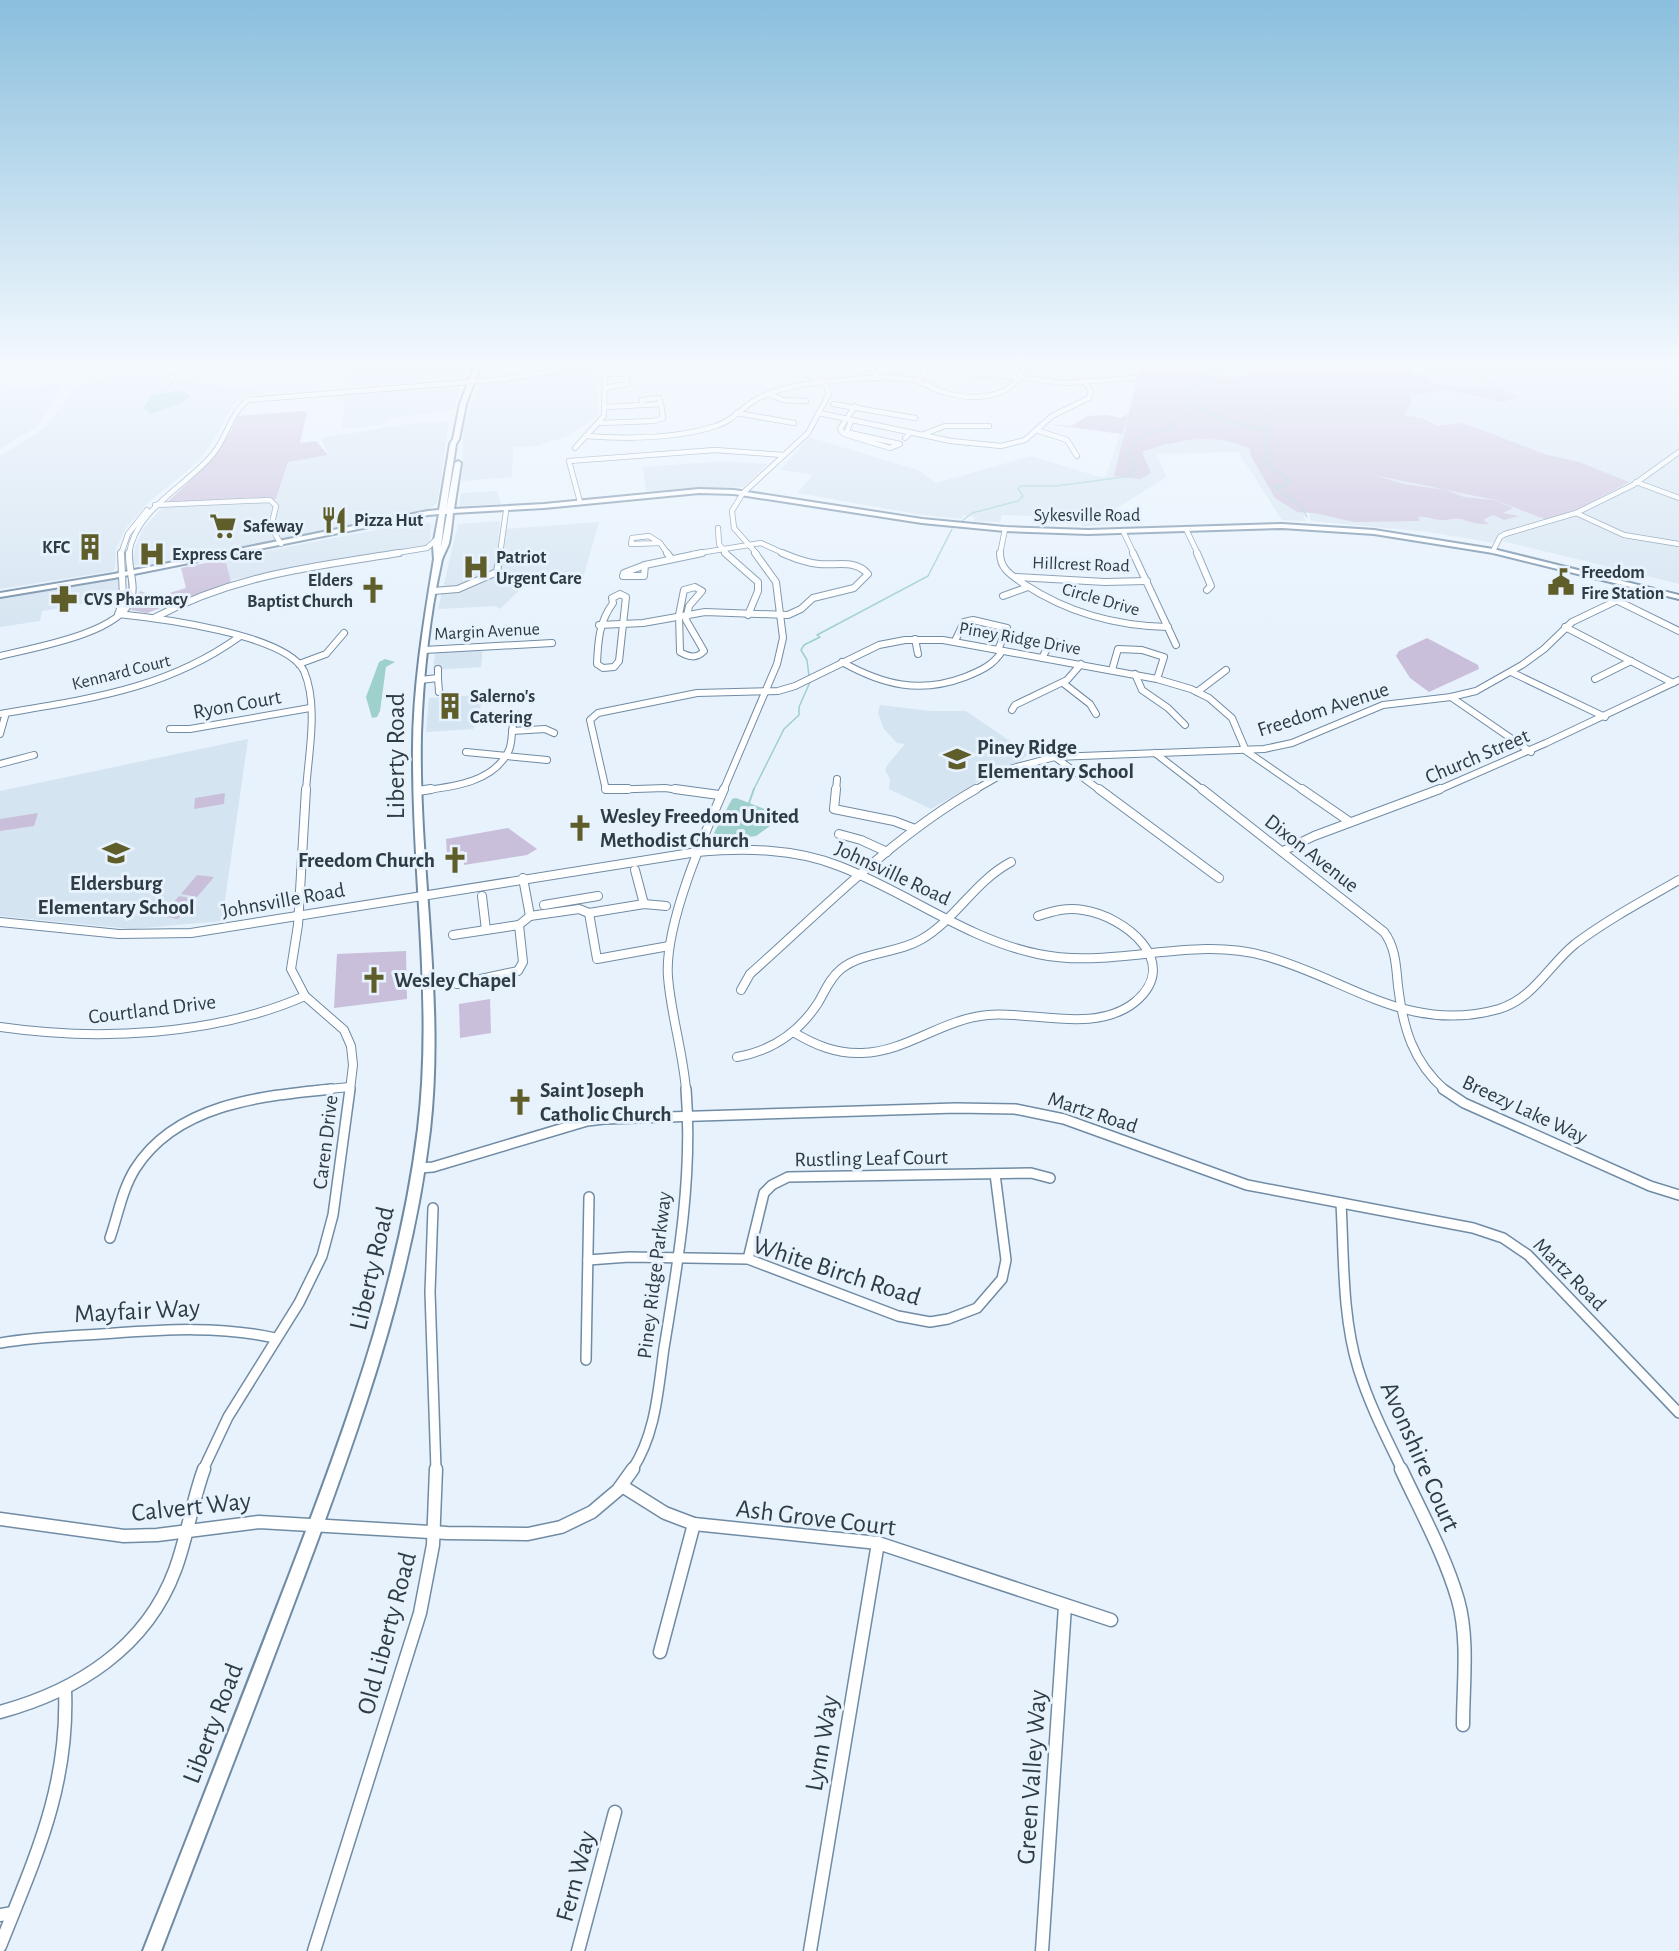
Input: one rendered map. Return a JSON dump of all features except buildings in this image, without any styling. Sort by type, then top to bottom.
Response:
[{"type":"main road","name":"Liberty Road","points":[[152,1951],[359,1409],[378,1350],[404,1245],[419,1168],[428,1095],[431,1033],[418,791],[420,681],[451,458]]},
{"type":"main road","name":"Liberty Road","points":[[438,555],[447,537],[458,458]]},
{"type":"main road","points":[[752,485],[758,495]]},
{"type":"main road","name":"Sykesville Road","points":[[451,513],[673,491],[743,493],[930,522],[1005,529],[1123,531],[1268,526],[1334,528],[1493,550],[1679,597]]},
{"type":"main road","name":"Sykesville Road","points":[[0,593],[125,573],[442,513],[506,511],[653,495],[743,493]]},
{"type":"main road","points":[[728,495],[737,501]]},
{"type":"main road","points":[[421,516],[444,500]]},
{"type":"main road","points":[[447,537],[455,522],[480,513]]},
{"type":"main road","points":[[421,516],[434,519],[440,527]]},
{"type":"street","points":[[118,614],[133,540],[154,505],[208,458]]},
{"type":"street","points":[[580,502],[568,461],[607,458]]},
{"type":"street","points":[[737,501],[781,458]]},
{"type":"street","points":[[1493,550],[1500,537],[1505,534],[1576,513],[1636,483],[1671,458]]},
{"type":"street","points":[[1636,483],[1679,498]]},
{"type":"street","points":[[154,505],[273,501],[276,506],[271,527],[281,544]]},
{"type":"street","name":"Piney Ridge Parkway","points":[[316,1524],[434,1533],[521,1535],[549,1531],[588,1515],[622,1486],[640,1461],[651,1431],[680,1257],[688,1116],[683,1054],[668,977],[669,946],[697,852],[719,795],[782,650],[782,615],[774,575],[738,533],[732,521],[732,511],[737,501]]},
{"type":"street","points":[[433,591],[458,588],[497,572],[506,511]]},
{"type":"street","points":[[1576,513],[1624,535],[1679,544]]},
{"type":"street","points":[[718,528],[716,536],[723,550],[758,582],[758,591],[748,615]]},
{"type":"street","name":"Circle Drive","points":[[1005,529],[1001,562],[1028,587],[1062,606],[1110,621],[1138,626],[1168,627]]},
{"type":"street","points":[[1186,529],[1206,571],[1210,586],[1207,590]]},
{"type":"street","points":[[1123,531],[1176,645]]},
{"type":"street","points":[[660,543],[656,545],[631,544],[632,538],[649,536],[660,543],[670,557]]},
{"type":"street","points":[[154,618],[184,602],[252,578],[427,548],[438,538]]},
{"type":"street","points":[[599,625],[621,624],[687,613],[782,615],[797,612],[813,598],[854,588],[867,577],[867,572],[853,564],[804,562],[788,557],[766,544],[670,557],[645,565]]},
{"type":"street","points":[[427,548],[438,555]]},
{"type":"street","points":[[0,656],[74,637],[101,626],[128,605],[131,593],[125,573]]},
{"type":"street","name":"Hillcrest Road","points":[[1015,577],[1105,582],[1147,581]]},
{"type":"street","points":[[1003,596],[1028,587]]},
{"type":"street","points":[[700,588],[702,592],[689,606],[687,613],[687,622],[704,649],[704,652],[696,657],[686,657],[680,652],[679,615],[684,590],[700,588]]},
{"type":"street","name":"Freedom Avenue","points":[[741,990],[750,974],[887,852],[941,809],[994,777],[1023,765],[1054,757],[1246,752],[1292,743],[1383,705],[1451,697],[1476,691],[1511,672],[1544,649],[1565,627],[1644,588]]},
{"type":"street","points":[[124,593],[128,596],[128,605]]},
{"type":"street","points":[[620,594],[626,597],[621,624],[619,662],[609,668],[597,664],[599,625],[602,616],[613,603],[612,598],[620,594]]},
{"type":"street","points":[[1618,601],[1679,631]]},
{"type":"street","points":[[118,614],[154,618],[239,636],[273,646],[300,664],[326,654],[344,633]]},
{"type":"street","points":[[842,662],[885,684],[921,688],[947,684],[994,663],[1007,628],[973,620],[964,622],[955,641]]},
{"type":"street","points":[[1565,627],[1676,682]]},
{"type":"street","name":"Kennard Court","points":[[3,713],[156,682],[206,661],[239,636]]},
{"type":"street","points":[[915,639],[918,654]]},
{"type":"street","name":"Piney Ridge Drive","points":[[719,795],[665,788],[606,790],[590,720],[598,713],[697,693],[765,693],[795,687],[871,648],[915,639],[955,641],[1135,674],[1197,692],[1220,705],[1233,718],[1246,752]]},
{"type":"street","points":[[1042,658],[1049,645],[1055,642]]},
{"type":"street","name":"Margin Avenue","points":[[424,650],[552,643]]},
{"type":"street","points":[[1112,670],[1118,649],[1142,650],[1164,657],[1157,679]]},
{"type":"street","points":[[1595,679],[1631,661]]},
{"type":"street","name":"Caren Drive","points":[[0,1712],[28,1705],[65,1689],[94,1672],[115,1655],[152,1616],[175,1570],[208,1457],[227,1418],[306,1289],[329,1235],[353,1065],[348,1036],[339,1023],[304,996],[291,969],[299,916],[310,708],[300,664]]},
{"type":"street","points":[[1012,710],[1015,705],[1063,683],[1074,675],[1081,664]]},
{"type":"street","points":[[438,669],[439,692]]},
{"type":"street","points":[[1197,692],[1226,670]]},
{"type":"street","points":[[1511,672],[1605,717]]},
{"type":"street","points":[[1135,674],[1135,681],[1142,691],[1162,704],[1185,725]]},
{"type":"street","points":[[420,681],[438,678]]},
{"type":"street","name":"Church Street","points":[[1283,851],[1317,832],[1390,810],[1531,752],[1676,682]]},
{"type":"street","points":[[1063,683],[1090,704],[1096,714]]},
{"type":"street","points":[[1451,697],[1531,752]]},
{"type":"street","name":"Ryon Court","points":[[170,729],[190,729],[310,708]]},
{"type":"street","points":[[0,734],[3,713]]},
{"type":"street","points":[[418,791],[474,779],[495,768],[509,750],[513,719],[518,715]]},
{"type":"street","points":[[512,731],[545,729],[554,733]]},
{"type":"street","points":[[466,752],[547,760]]},
{"type":"street","points":[[1246,752],[1350,822]]},
{"type":"street","name":"Dixon Avenue","points":[[1155,753],[1366,915],[1389,939],[1395,956],[1402,1009]]},
{"type":"street","points":[[0,764],[34,755]]},
{"type":"street","points":[[1054,757],[1219,878]]},
{"type":"street","points":[[837,779],[834,809],[894,821],[915,829]]},
{"type":"street","points":[[839,834],[861,840],[887,852]]},
{"type":"street","name":"Johnsville Road","points":[[0,922],[109,935],[151,936],[208,931],[523,878],[697,852],[752,849],[814,857],[861,874],[946,918],[1005,945],[1052,957],[1096,960],[1219,949],[1250,952],[1291,962],[1352,992],[1402,1009],[1466,1014],[1500,1009],[1516,1002],[1534,990],[1574,946],[1679,880]]},
{"type":"street","points":[[737,1057],[767,1049],[793,1032],[815,1008],[832,978],[843,968],[866,955],[916,942],[946,918],[990,874],[1011,862]]},
{"type":"street","points":[[635,870],[644,904]]},
{"type":"street","points":[[523,878],[530,916]]},
{"type":"street","points":[[482,896],[486,930]]},
{"type":"street","points":[[544,905],[598,896]]},
{"type":"street","points":[[568,901],[570,910]]},
{"type":"street","points":[[453,935],[519,925],[530,916],[570,910],[579,909],[589,913],[644,904],[666,906]]},
{"type":"street","points":[[793,1032],[823,1048],[865,1053],[898,1047],[941,1026],[989,1015],[1100,1017],[1127,1008],[1143,994],[1151,978],[1151,955],[1133,932],[1107,915],[1088,910],[1060,908],[1038,916]]},
{"type":"street","points":[[589,913],[597,959],[669,946]]},
{"type":"street","points":[[457,984],[518,971],[523,962],[519,925]]},
{"type":"street","name":"Courtland Drive","points":[[0,1027],[86,1036],[126,1033],[264,1012],[281,1008],[304,996]]},
{"type":"street","name":"Breezy Lake Way","points":[[1402,1009],[1413,1057],[1427,1076],[1451,1095],[1650,1186],[1679,1196]]},
{"type":"street","points":[[110,1238],[135,1169],[151,1149],[174,1130],[209,1113],[254,1100],[350,1087]]},
{"type":"street","name":"Martz Road","points":[[419,1168],[433,1167],[587,1120],[956,1108],[1015,1109],[1064,1119],[1230,1180],[1490,1233],[1516,1246],[1541,1267],[1679,1413]]},
{"type":"street","name":"Rustling Leaf Court","points":[[748,1259],[764,1194],[772,1185],[788,1177],[1031,1173],[1050,1178]]},
{"type":"street","name":"White Birch Road","points":[[588,1260],[629,1257],[748,1259],[898,1316],[930,1322],[961,1315],[977,1308],[1002,1279],[1006,1260],[995,1174]]},
{"type":"street","points":[[586,1360],[589,1197]]},
{"type":"street","name":"Avonshire Court","points":[[1341,1203],[1347,1315],[1358,1366],[1367,1395],[1438,1549],[1458,1601],[1462,1626],[1463,1725]]},
{"type":"street","name":"Old Liberty Road","points":[[314,1951],[417,1621],[428,1576],[434,1533],[436,1484],[431,1260],[434,1208]]},
{"type":"street","name":"Mayfair Way","points":[[0,1343],[37,1337],[215,1327],[246,1330],[275,1338]]},
{"type":"street","name":"Ash Grove Court","points":[[622,1486],[655,1509],[694,1524],[878,1543],[1111,1620]]},
{"type":"street","name":"Calvert Way","points":[[0,1519],[130,1536],[245,1522],[316,1524]]},
{"type":"street","points":[[660,1652],[694,1524]]},
{"type":"street","name":"Lynn Way","points":[[810,1951],[878,1543]]},
{"type":"street","name":"Green Valley Way","points":[[1042,1951],[1065,1606]]},
{"type":"street","points":[[0,1946],[6,1914],[62,1780],[68,1729],[65,1689]]},
{"type":"street","name":"Fern Way","points":[[578,1951],[615,1812]]},
{"type":"shaded area","points":[[0,458],[201,458],[149,502],[126,528],[116,549],[113,571],[0,589]]},
{"type":"shaded area","points":[[212,458],[311,458],[288,462],[276,499],[167,502]]},
{"type":"shaded area","points":[[311,458],[444,458],[438,499],[436,504],[428,509],[172,561],[132,566],[135,548],[143,529],[167,502],[276,499],[288,462]]},
{"type":"shaded area","points":[[462,458],[513,458],[512,477],[462,481]]},
{"type":"shaded area","points":[[791,458],[879,458],[918,470],[936,483],[1024,458],[1038,458],[1100,477],[1106,476],[1112,458],[1158,458],[1167,477],[1107,514],[1113,524],[1082,526],[1080,518],[1002,515],[1000,522],[974,521],[975,517],[963,515],[961,519],[917,514],[797,493],[813,475],[777,469],[784,466]]},
{"type":"shaded area","points":[[1118,458],[1145,458],[1151,473],[1140,479],[1114,476]]},
{"type":"shaded area","points":[[1242,458],[1679,458],[1679,584],[1502,541],[1500,544],[1429,532],[1311,521],[1309,513],[1304,513],[1305,521],[1282,520]]},
{"type":"shaded area","points":[[1252,458],[1562,458],[1579,462],[1629,482],[1573,512],[1547,520],[1495,500],[1374,475],[1404,484],[1446,490],[1464,497],[1494,500],[1513,508],[1503,513],[1519,516],[1504,520],[1493,515],[1483,520],[1489,524],[1422,517],[1418,517],[1420,521],[1354,522],[1314,513],[1297,512],[1275,498]]},
{"type":"shaded area","points":[[726,461],[768,464],[743,487],[646,491],[643,467]]},
{"type":"shaded area","points":[[497,491],[501,504],[459,506],[461,493]]},
{"type":"shaded area","points":[[422,521],[431,524],[430,544],[426,546],[230,580],[225,559]]},
{"type":"shaded area","points":[[500,521],[497,554],[505,529],[599,522],[581,585],[530,580],[500,609],[496,606],[438,609],[458,524]]},
{"type":"shaded area","points":[[225,559],[231,582],[147,613],[131,610],[140,591],[156,597],[186,588],[181,568]]},
{"type":"shaded area","points":[[118,579],[121,597],[42,611],[40,621],[0,627],[0,598]]},
{"type":"shaded area","points":[[1427,638],[1478,665],[1479,669],[1429,692],[1410,678],[1396,656],[1399,651]]},
{"type":"shaded area","points":[[483,646],[481,667],[433,670],[436,647]]},
{"type":"shaded area","points":[[385,659],[395,662],[386,667],[380,711],[377,717],[372,718],[366,697],[379,662]]},
{"type":"shaded area","points":[[485,695],[473,729],[426,732],[429,698]]},
{"type":"shaded area","name":"Piney Ridge Elementary School","points":[[880,705],[931,711],[966,711],[1029,754],[1018,763],[994,773],[931,809],[889,789],[890,779],[885,770],[905,744],[897,743],[884,729],[878,713]]},
{"type":"shaded area","name":"Eldersburg Elementary School","points":[[248,739],[222,921],[132,929],[0,916],[0,791]]},
{"type":"shaded area","points":[[225,793],[224,804],[194,809],[195,798]]},
{"type":"shaded area","points":[[736,798],[767,810],[771,815],[770,826],[756,836],[721,840],[714,833],[732,799]]},
{"type":"shaded area","points":[[38,813],[34,826],[0,831],[0,819]]},
{"type":"shaded area","points":[[508,828],[537,849],[527,855],[464,865],[464,851],[447,853],[446,839]]},
{"type":"shaded area","points":[[197,875],[214,877],[197,897],[181,894]]},
{"type":"shaded area","points":[[179,896],[195,899],[178,919],[161,916]]},
{"type":"shaded area","points":[[406,951],[407,999],[334,1008],[337,954]]},
{"type":"shaded area","points":[[490,999],[491,1033],[460,1038],[459,1004]]},
{"type":"waterway","points":[[962,521],[972,513],[1018,501],[1023,496],[1018,489],[1021,486],[1056,486],[1132,476],[1130,470],[1134,465],[1129,461],[1132,458]]},
{"type":"waterway","points":[[1264,458],[1263,460],[1290,481],[1285,482],[1286,486],[1273,486],[1301,506],[1307,517]]},
{"type":"waterway","points":[[809,676],[807,660],[801,650],[804,645],[820,637],[817,635],[928,576],[952,529]]},
{"type":"waterway","points":[[754,789],[784,729],[799,715],[799,707],[810,682]]},
{"type":"waterway","points":[[749,803],[754,789]]},
{"type":"place","name":"Pizza Hut","points":[[334,520]]},
{"type":"place","name":"Safeway","points":[[223,526]]},
{"type":"place","name":"KFC","points":[[90,547]]},
{"type":"place","name":"Express Care","points":[[152,554]]},
{"type":"place","name":"Patriot Urgent Care","points":[[476,567]]},
{"type":"place","name":"Freedom Fire Station","points":[[1561,582]]},
{"type":"place","name":"Elders Baptist Church","points":[[373,590]]},
{"type":"place","name":"CVS Pharmacy","points":[[64,599]]},
{"type":"place","name":"Salerno's Catering","points":[[450,706]]},
{"type":"place","name":"Piney Ridge Elementary School","points":[[957,759]]},
{"type":"place","name":"Wesley Freedom United Methodist Church","points":[[580,828]]},
{"type":"place","name":"Eldersburg Elementary School","points":[[116,853]]},
{"type":"place","name":"Freedom Church","points":[[455,860]]},
{"type":"place","name":"Wesley Chapel","points":[[374,980]]},
{"type":"place","name":"Saint Joseph Catholic Church","points":[[520,1102]]}]
